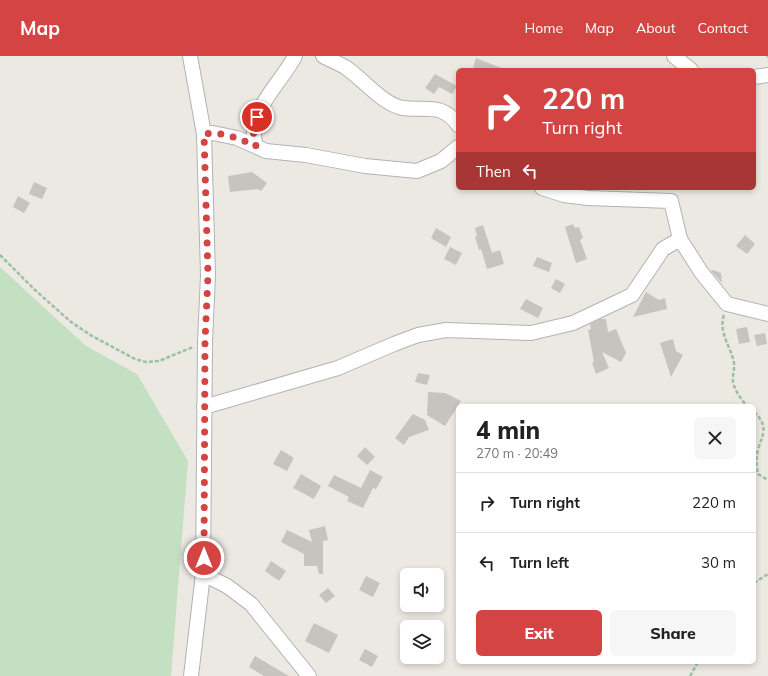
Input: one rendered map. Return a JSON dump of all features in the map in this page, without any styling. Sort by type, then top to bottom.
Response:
[{"type":"street","points":[[190,56],[204,134],[208,275],[205,342],[203,574],[191,676]]},
{"type":"street","points":[[256,146],[253,136],[257,117],[295,56]]},
{"type":"street","points":[[323,56],[346,68],[384,98],[396,105],[402,108],[443,110],[456,123]]},
{"type":"street","points":[[674,56],[689,68]]},
{"type":"street","points":[[756,77],[768,75]]},
{"type":"street","points":[[204,134],[213,133],[237,138],[266,151],[306,154],[365,166],[417,171],[441,161],[456,149]]},
{"type":"street","points":[[548,190],[564,195],[582,198],[669,194],[680,239],[701,272],[727,304],[768,314]]},
{"type":"street","points":[[204,407],[338,368],[418,335],[446,330],[531,333],[573,323],[632,295],[663,249],[680,239]]},
{"type":"street","points":[[203,574],[227,586],[251,604],[309,676]]},
{"type":"path","points":[[0,255],[34,290],[71,322],[92,336],[135,359],[146,362],[159,361],[205,342]]},
{"type":"path","points":[[727,304],[723,319],[723,334],[730,349],[734,365],[733,382],[739,397],[745,404]]},
{"type":"path","points":[[756,413],[760,416],[764,424],[765,435],[758,450],[756,465],[758,474],[768,480]]},
{"type":"path","points":[[756,583],[768,574]]},
{"type":"path","points":[[690,676],[697,664]]},
{"type":"green space","points":[[0,267],[86,346],[137,374],[188,461],[171,676],[0,676]]},
{"type":"building","points":[[476,58],[501,68],[475,68],[473,67]]},
{"type":"building","points":[[435,74],[456,85],[452,94],[439,87],[434,94],[425,88]]},
{"type":"building","points":[[252,172],[267,183],[261,191],[258,189],[230,192],[228,176]]},
{"type":"building","points":[[34,182],[47,188],[42,199],[29,194]]},
{"type":"building","points":[[18,196],[30,203],[24,213],[13,207]]},
{"type":"building","points":[[573,224],[575,228],[579,227],[583,238],[580,240],[587,259],[576,263],[565,227]]},
{"type":"building","points":[[483,225],[492,253],[500,250],[504,264],[487,269],[481,249],[479,250],[475,237],[477,236],[475,228]]},
{"type":"building","points":[[436,228],[451,237],[446,247],[431,238]]},
{"type":"building","points":[[745,235],[755,244],[747,254],[736,246]]},
{"type":"building","points":[[450,247],[462,253],[456,265],[444,259]]},
{"type":"building","points":[[537,257],[552,263],[549,272],[533,266]]},
{"type":"building","points":[[713,270],[721,273],[722,283],[711,271]]},
{"type":"building","points":[[556,279],[565,284],[560,293],[551,288]]},
{"type":"building","points":[[646,292],[659,300],[665,298],[667,309],[633,317]]},
{"type":"building","points":[[526,299],[543,308],[538,318],[520,309]]},
{"type":"building","points":[[600,319],[606,319],[608,332],[616,329],[626,353],[621,362],[602,352],[609,368],[596,374],[592,363],[594,362],[588,330],[591,329],[590,324]]},
{"type":"building","points":[[747,327],[750,342],[739,344],[736,329]]},
{"type":"building","points":[[765,333],[767,344],[757,346],[754,335]]},
{"type":"building","points":[[673,339],[676,351],[683,355],[671,377],[660,343]]},
{"type":"building","points":[[418,373],[430,375],[427,385],[415,382]]},
{"type":"building","points":[[428,392],[445,393],[461,401],[459,404],[456,404],[456,409],[445,426],[427,415]]},
{"type":"building","points":[[413,414],[425,420],[429,430],[409,437],[404,445],[395,438]]},
{"type":"building","points":[[365,447],[375,457],[367,465],[357,456]]},
{"type":"building","points":[[281,450],[294,458],[287,471],[273,464]]},
{"type":"building","points":[[370,470],[383,477],[376,489],[373,488],[363,508],[347,501],[349,497],[328,486],[334,475],[361,488]]},
{"type":"building","points":[[301,474],[321,486],[314,499],[293,488]]},
{"type":"building","points":[[325,526],[328,540],[323,541],[323,574],[319,574],[317,566],[304,566],[304,554],[281,542],[287,530],[312,542],[309,530]]},
{"type":"building","points":[[271,561],[286,571],[279,581],[265,571]]},
{"type":"building","points":[[366,576],[380,583],[373,597],[359,590]]},
{"type":"building","points":[[328,588],[335,596],[326,603],[319,595]]},
{"type":"building","points":[[314,623],[338,635],[329,653],[305,641]]},
{"type":"building","points":[[365,649],[378,656],[372,667],[359,660]]},
{"type":"building","points":[[255,656],[289,676],[264,676],[249,667]]},
{"type":"route","points":[[204,558],[204,407],[208,275],[208,225],[204,134],[213,133],[237,138],[256,146],[253,136],[257,117]]}]
